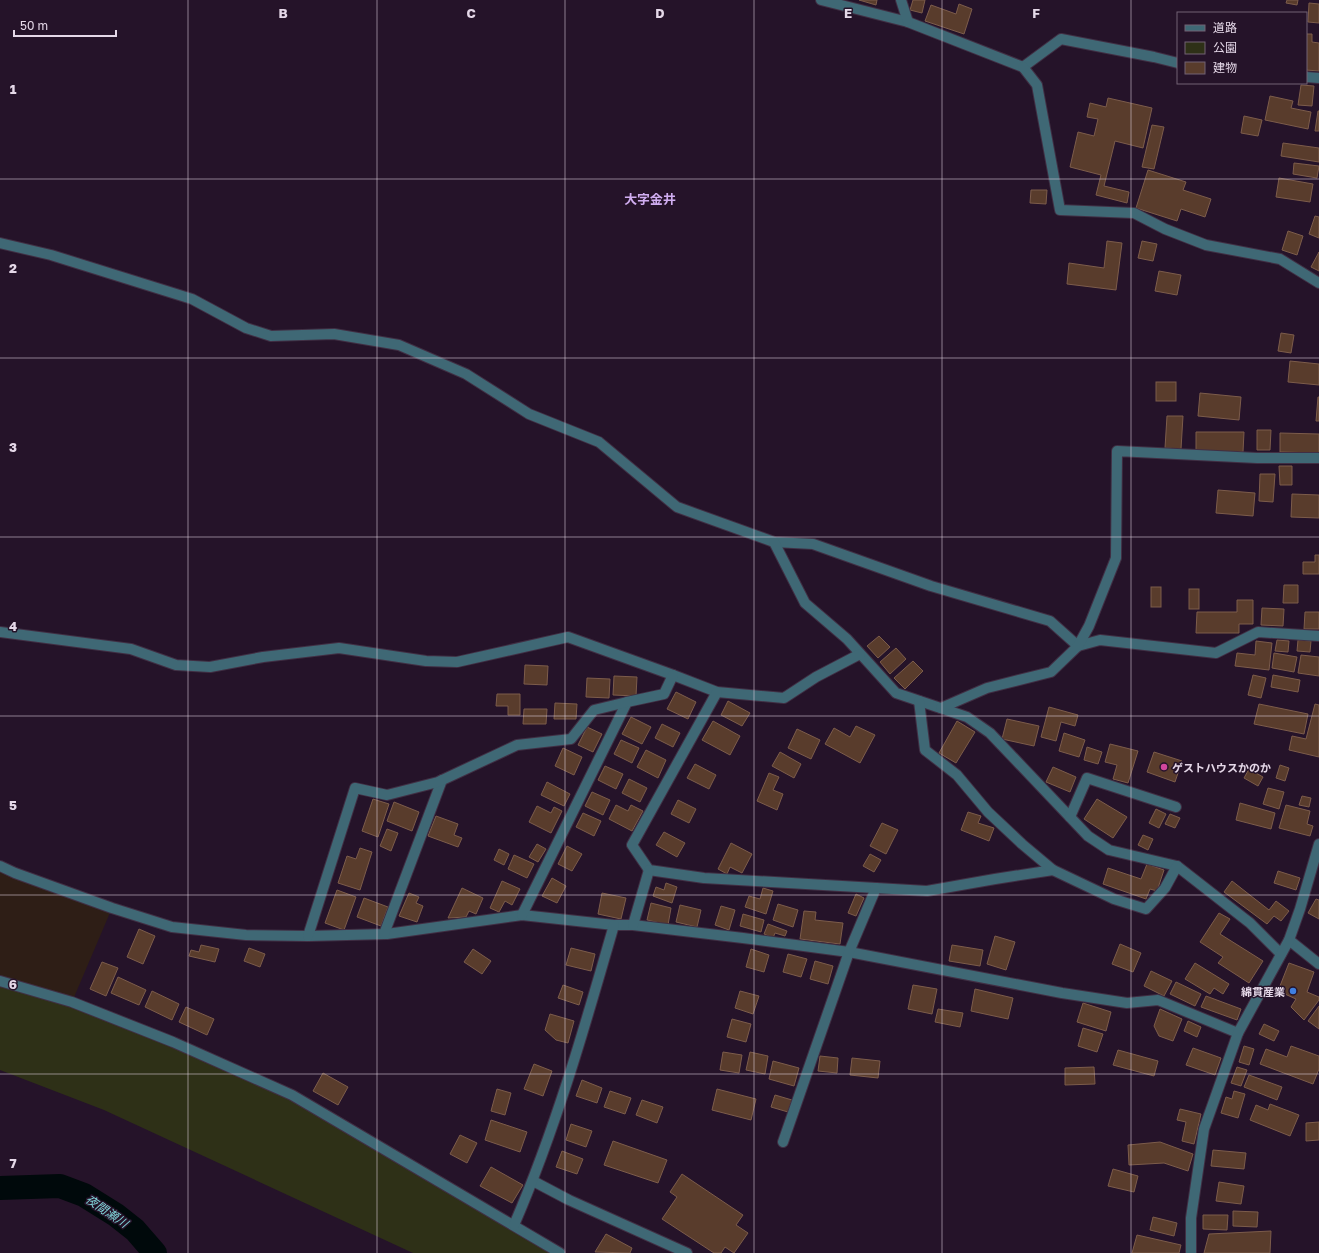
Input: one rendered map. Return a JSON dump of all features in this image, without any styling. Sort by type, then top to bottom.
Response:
[{"type":"street","points":[[821,0],[908,22],[1023,67],[1037,85],[1060,210],[1134,213],[1165,229],[1206,245],[1280,259],[1319,283]]},
{"type":"street","points":[[901,0],[908,22]]},
{"type":"street","points":[[1023,67],[1061,39],[1177,63]]},
{"type":"street","points":[[1307,77],[1319,78]]},
{"type":"street","points":[[0,243],[51,255],[192,299],[246,328],[271,336],[334,334],[399,346],[466,374],[529,414],[599,442],[677,507],[774,542],[813,544],[931,586],[1050,621],[1078,646]]},
{"type":"street","points":[[941,708],[987,688],[1051,672],[1078,646],[1089,626],[1116,558],[1117,451],[1258,458],[1319,458]]},
{"type":"street","points":[[774,542],[805,603],[847,639],[896,693],[967,717],[990,733],[1088,836],[1109,850],[1177,866],[1250,923],[1282,954]]},
{"type":"street","points":[[0,632],[131,649],[176,665],[210,667],[263,657],[339,648],[426,661],[457,662],[568,637],[717,692],[784,698],[816,677],[860,654]]},
{"type":"street","points":[[1078,646],[1100,640],[1216,653],[1258,632],[1319,636]]},
{"type":"street","points":[[308,936],[355,788],[387,794],[442,780],[517,745],[571,739],[594,710],[664,694],[673,675]]},
{"type":"street","points":[[717,692],[632,845],[649,870],[704,878],[927,891],[1053,870]]},
{"type":"street","points":[[919,701],[925,750],[957,775],[988,812],[1022,844],[1053,870],[1114,899],[1146,909],[1165,888],[1177,866]]},
{"type":"street","points":[[522,914],[628,702]]},
{"type":"street","points":[[1070,817],[1087,778],[1176,807]]},
{"type":"street","points":[[384,934],[442,780]]},
{"type":"street","points":[[1191,1253],[1191,1218],[1204,1129],[1238,1033],[1289,940],[1300,909],[1319,844]]},
{"type":"street","points":[[0,866],[15,874],[172,927],[246,935],[308,936],[384,934],[522,914],[743,938],[849,952],[1127,1003],[1158,1000],[1238,1033]]},
{"type":"street","points":[[633,926],[649,870]]},
{"type":"street","points":[[783,1142],[849,952],[876,888]]},
{"type":"street","points":[[514,1225],[533,1181],[576,1056],[614,925]]},
{"type":"street","points":[[1289,940],[1319,964]]},
{"type":"street","points":[[0,981],[72,1002],[173,1042],[292,1095],[560,1253]]},
{"type":"street","points":[[533,1181],[569,1200],[687,1253]]},
{"type":"shaded area","points":[[0,866],[112,908],[72,1002],[0,981]]},
{"type":"green space","points":[[0,981],[72,1002],[292,1095],[557,1253],[413,1253],[104,1110],[0,1070]]},
{"type":"building","points":[[859,0],[877,0],[876,5]]},
{"type":"building","points":[[913,0],[925,0],[922,13],[910,10]]},
{"type":"building","points":[[1287,0],[1298,0],[1297,5],[1286,3]]},
{"type":"building","points":[[1309,3],[1319,4],[1319,23],[1308,22]]},
{"type":"building","points":[[959,4],[972,9],[964,34],[925,21],[931,5],[956,14]]},
{"type":"building","points":[[1307,34],[1312,34],[1312,42],[1319,43],[1319,71],[1307,70]]},
{"type":"building","points":[[1301,85],[1314,86],[1312,106],[1298,105]]},
{"type":"building","points":[[1270,96],[1293,101],[1291,108],[1311,112],[1308,129],[1265,120]]},
{"type":"building","points":[[1108,98],[1152,108],[1143,148],[1115,141],[1104,186],[1129,192],[1127,203],[1096,195],[1101,175],[1070,167],[1078,132],[1094,136],[1098,119],[1087,117],[1090,103],[1106,107]]},
{"type":"building","points":[[1318,111],[1319,131],[1315,131]]},
{"type":"building","points":[[1244,116],[1262,120],[1258,136],[1241,133]]},
{"type":"building","points":[[1152,125],[1164,127],[1154,169],[1142,167]]},
{"type":"building","points":[[1283,143],[1319,148],[1319,162],[1281,156]]},
{"type":"building","points":[[1294,163],[1319,166],[1317,178],[1293,174]]},
{"type":"building","points":[[1148,170],[1186,182],[1183,190],[1211,199],[1205,217],[1181,209],[1177,221],[1136,208]]},
{"type":"building","points":[[1279,178],[1313,184],[1310,202],[1276,197]]},
{"type":"building","points":[[1031,190],[1047,190],[1046,204],[1030,203]]},
{"type":"building","points":[[1315,216],[1319,217],[1319,238],[1309,234]]},
{"type":"building","points":[[1288,231],[1303,236],[1297,255],[1282,250]]},
{"type":"building","points":[[1107,241],[1122,243],[1116,290],[1067,284],[1069,263],[1104,268]]},
{"type":"building","points":[[1142,241],[1157,244],[1153,261],[1138,258]]},
{"type":"building","points":[[1319,252],[1319,271],[1311,267]]},
{"type":"building","points":[[1159,271],[1181,275],[1177,295],[1155,291]]},
{"type":"building","points":[[1281,333],[1294,335],[1291,353],[1278,351]]},
{"type":"building","points":[[1290,361],[1319,364],[1319,385],[1288,382]]},
{"type":"building","points":[[1156,382],[1176,382],[1176,401],[1156,401]]},
{"type":"building","points":[[1200,393],[1241,397],[1239,420],[1198,416]]},
{"type":"building","points":[[1318,397],[1319,421],[1316,421]]},
{"type":"building","points":[[1167,416],[1183,416],[1181,449],[1165,448]]},
{"type":"building","points":[[1257,430],[1271,430],[1270,450],[1257,450]]},
{"type":"building","points":[[1196,432],[1244,432],[1243,452],[1196,451]]},
{"type":"building","points":[[1280,433],[1319,434],[1319,453],[1280,452]]},
{"type":"building","points":[[1279,466],[1292,466],[1292,485],[1280,485]]},
{"type":"building","points":[[1260,474],[1275,474],[1273,502],[1259,501]]},
{"type":"building","points":[[1218,490],[1255,493],[1253,516],[1216,513]]},
{"type":"building","points":[[1292,494],[1319,495],[1319,518],[1291,517]]},
{"type":"building","points":[[1315,555],[1319,555],[1319,574],[1303,574],[1303,562],[1315,562]]},
{"type":"building","points":[[1284,585],[1298,585],[1298,603],[1283,603]]},
{"type":"building","points":[[1151,587],[1161,587],[1161,607],[1151,607]]},
{"type":"building","points":[[1189,589],[1199,589],[1199,609],[1189,609]]},
{"type":"building","points":[[1237,600],[1253,600],[1253,624],[1239,624],[1239,633],[1196,633],[1197,612],[1237,612]]},
{"type":"building","points":[[1262,608],[1284,609],[1283,626],[1261,625]]},
{"type":"building","points":[[1305,612],[1319,612],[1319,629],[1304,629]]},
{"type":"building","points":[[879,636],[890,647],[878,658],[867,646]]},
{"type":"building","points":[[1277,640],[1289,641],[1288,652],[1275,651]]},
{"type":"building","points":[[1298,640],[1311,641],[1310,652],[1297,651]]},
{"type":"building","points":[[1256,641],[1272,643],[1269,670],[1235,666],[1237,653],[1255,655]]},
{"type":"building","points":[[896,648],[906,659],[890,674],[880,662]]},
{"type":"building","points":[[1274,653],[1297,657],[1294,672],[1272,668]]},
{"type":"building","points":[[1301,655],[1319,657],[1319,676],[1298,673]]},
{"type":"building","points":[[913,661],[923,671],[905,689],[894,678]]},
{"type":"building","points":[[525,665],[548,666],[547,685],[524,684]]},
{"type":"building","points":[[1253,675],[1266,678],[1261,698],[1248,695]]},
{"type":"building","points":[[1273,675],[1300,680],[1298,692],[1271,687]]},
{"type":"building","points":[[614,676],[637,677],[636,696],[613,695]]},
{"type":"building","points":[[587,678],[610,679],[609,698],[586,697]]},
{"type":"building","points":[[676,692],[696,702],[688,719],[667,709]]},
{"type":"building","points":[[497,694],[520,694],[520,715],[508,715],[508,706],[496,706]]},
{"type":"building","points":[[728,701],[750,713],[742,726],[721,715]]},
{"type":"building","points":[[555,703],[577,704],[576,719],[554,719]]},
{"type":"building","points":[[1259,704],[1308,714],[1304,734],[1254,724]]},
{"type":"building","points":[[1315,704],[1319,705],[1319,757],[1289,750],[1292,736],[1306,739]]},
{"type":"building","points":[[1049,707],[1078,715],[1075,726],[1061,722],[1056,741],[1041,737]]},
{"type":"building","points":[[524,709],[547,709],[546,724],[523,724]]},
{"type":"building","points":[[631,717],[651,727],[642,744],[622,734]]},
{"type":"building","points":[[1007,719],[1039,726],[1034,746],[1002,739]]},
{"type":"building","points":[[713,721],[740,736],[730,755],[702,740]]},
{"type":"building","points":[[957,721],[975,732],[956,763],[939,753]]},
{"type":"building","points":[[662,724],[680,733],[673,747],[655,738]]},
{"type":"building","points":[[856,726],[875,735],[860,763],[825,744],[834,728],[850,737]]},
{"type":"building","points":[[587,727],[602,734],[593,752],[578,745]]},
{"type":"building","points":[[797,729],[820,740],[811,759],[788,748]]},
{"type":"building","points":[[1064,733],[1085,740],[1079,757],[1059,751]]},
{"type":"building","points":[[621,740],[639,748],[632,763],[614,754]]},
{"type":"building","points":[[1110,744],[1138,751],[1128,783],[1113,779],[1117,765],[1105,762]]},
{"type":"building","points":[[1087,747],[1102,752],[1098,764],[1084,760]]},
{"type":"building","points":[[563,748],[582,757],[574,775],[555,766]]},
{"type":"building","points":[[646,750],[666,760],[658,778],[637,767]]},
{"type":"building","points":[[780,752],[801,764],[794,778],[772,766]]},
{"type":"building","name":"ゲストハウスかのか","points":[[1154,752],[1182,761],[1175,782],[1147,772]]},
{"type":"building","points":[[695,764],[716,775],[709,789],[687,778]]},
{"type":"building","points":[[1280,765],[1289,768],[1285,781],[1276,778]]},
{"type":"building","points":[[605,766],[623,774],[616,789],[598,780]]},
{"type":"building","points":[[1053,767],[1076,777],[1070,792],[1046,782]]},
{"type":"building","points":[[1249,769],[1263,777],[1258,786],[1244,778]]},
{"type":"building","points":[[769,773],[779,777],[773,790],[783,794],[777,810],[757,801]]},
{"type":"building","points":[[629,779],[647,788],[640,802],[622,793]]},
{"type":"building","points":[[547,782],[570,794],[564,806],[541,795]]},
{"type":"building","points":[[1268,788],[1284,792],[1279,809],[1263,804]]},
{"type":"building","points":[[592,792],[610,800],[603,815],[585,806]]},
{"type":"building","points":[[1302,796],[1311,798],[1309,807],[1299,805]]},
{"type":"building","points":[[373,799],[389,804],[378,837],[362,831]]},
{"type":"building","points":[[1097,799],[1127,817],[1113,838],[1084,819]]},
{"type":"building","points":[[678,800],[696,809],[689,823],[671,814]]},
{"type":"building","points":[[394,802],[419,812],[412,831],[387,821]]},
{"type":"building","points":[[1240,803],[1275,813],[1271,829],[1236,820]]},
{"type":"building","points":[[616,805],[628,811],[631,805],[643,811],[632,831],[609,819]]},
{"type":"building","points":[[1286,805],[1310,811],[1307,824],[1313,826],[1310,836],[1279,828]]},
{"type":"building","points":[[537,806],[551,813],[554,807],[562,811],[551,833],[529,822]]},
{"type":"building","points":[[1156,809],[1166,814],[1159,828],[1149,823]]},
{"type":"building","points":[[968,812],[981,816],[978,823],[994,828],[989,841],[961,830]]},
{"type":"building","points":[[583,813],[601,821],[594,836],[576,827]]},
{"type":"building","points":[[1170,814],[1180,818],[1175,828],[1165,824]]},
{"type":"building","points":[[436,816],[458,824],[454,835],[462,838],[458,847],[428,836]]},
{"type":"building","points":[[882,823],[898,830],[886,854],[870,846]]},
{"type":"building","points":[[387,829],[398,833],[391,851],[380,846]]},
{"type":"building","points":[[664,832],[685,843],[677,857],[656,845]]},
{"type":"building","points":[[1143,835],[1153,839],[1148,850],[1138,845]]},
{"type":"building","points":[[731,843],[752,854],[742,873],[730,867],[727,874],[718,869]]},
{"type":"building","points":[[537,844],[546,849],[538,862],[529,857]]},
{"type":"building","points":[[567,846],[582,854],[572,871],[558,864]]},
{"type":"building","points":[[360,848],[372,852],[360,890],[338,883],[347,856],[356,859]]},
{"type":"building","points":[[499,849],[509,854],[504,865],[494,860]]},
{"type":"building","points":[[870,854],[881,860],[874,872],[863,866]]},
{"type":"building","points":[[514,855],[534,864],[527,878],[508,869]]},
{"type":"building","points":[[1147,864],[1164,870],[1157,891],[1150,889],[1146,899],[1103,884],[1108,868],[1141,879]]},
{"type":"building","points":[[1278,871],[1300,878],[1296,890],[1274,883]]},
{"type":"building","points":[[552,878],[566,886],[557,903],[542,896]]},
{"type":"building","points":[[502,881],[520,889],[512,905],[505,901],[499,912],[490,908]]},
{"type":"building","points":[[1232,881],[1269,910],[1276,901],[1289,911],[1281,921],[1274,916],[1267,924],[1224,892]]},
{"type":"building","points":[[666,883],[677,887],[672,903],[653,896],[656,887],[664,890]]},
{"type":"building","points":[[462,888],[483,898],[476,914],[469,911],[466,917],[448,918]]},
{"type":"building","points":[[763,888],[773,891],[766,914],[745,907],[749,896],[760,899]]},
{"type":"building","points":[[337,890],[356,897],[344,930],[325,923]]},
{"type":"building","points":[[409,893],[419,897],[416,903],[423,906],[417,922],[399,916]]},
{"type":"building","points":[[602,893],[626,898],[621,919],[598,914]]},
{"type":"building","points":[[856,894],[864,898],[856,916],[848,913]]},
{"type":"building","points":[[364,898],[388,907],[381,926],[357,917]]},
{"type":"building","points":[[1316,899],[1319,900],[1319,919],[1308,913]]},
{"type":"building","points":[[651,903],[671,908],[668,925],[647,920]]},
{"type":"building","points":[[778,904],[798,910],[793,927],[773,920]]},
{"type":"building","points":[[680,905],[701,910],[697,927],[676,922]]},
{"type":"building","points":[[721,906],[735,910],[729,930],[715,925]]},
{"type":"building","points":[[804,911],[816,912],[815,920],[843,923],[840,944],[800,939]]},
{"type":"building","points":[[1219,913],[1230,919],[1220,934],[1263,961],[1249,983],[1218,963],[1223,957],[1200,942]]},
{"type":"building","points":[[743,914],[764,920],[761,932],[740,926]]},
{"type":"building","points":[[768,924],[787,931],[785,936],[775,933],[773,938],[764,934]]},
{"type":"building","points":[[139,929],[155,936],[143,964],[127,957]]},
{"type":"building","points":[[995,936],[1015,942],[1006,970],[987,964]]},
{"type":"building","points":[[1120,944],[1141,953],[1133,972],[1112,964]]},
{"type":"building","points":[[201,945],[219,949],[215,962],[189,956],[191,950],[199,952]]},
{"type":"building","points":[[952,945],[983,950],[980,966],[949,961]]},
{"type":"building","points":[[249,948],[265,954],[260,967],[244,961]]},
{"type":"building","points":[[571,948],[595,954],[591,971],[566,965]]},
{"type":"building","points":[[473,949],[491,961],[482,974],[464,962]]},
{"type":"building","points":[[751,949],[769,955],[764,972],[746,967]]},
{"type":"building","points":[[788,954],[807,959],[801,977],[783,972]]},
{"type":"building","points":[[815,961],[833,966],[828,984],[810,979]]},
{"type":"building","points":[[102,962],[118,968],[106,996],[90,989]]},
{"type":"building","points":[[1195,963],[1229,984],[1223,994],[1214,988],[1210,994],[1185,979]]},
{"type":"building","name":"綿貫産業","points":[[1289,963],[1314,972],[1307,992],[1319,997],[1319,1000],[1304,1020],[1291,1007],[1296,999],[1278,991]]},
{"type":"building","points":[[1151,971],[1172,981],[1164,996],[1144,986]]},
{"type":"building","points":[[118,977],[146,990],[139,1005],[111,993]]},
{"type":"building","points":[[1176,982],[1201,994],[1195,1006],[1170,994]]},
{"type":"building","points":[[563,985],[583,992],[579,1005],[558,998]]},
{"type":"building","points":[[913,985],[937,989],[932,1014],[908,1009]]},
{"type":"building","points":[[975,989],[1013,998],[1008,1019],[971,1011]]},
{"type":"building","points":[[152,991],[179,1004],[172,1020],[145,1007]]},
{"type":"building","points":[[740,991],[759,996],[753,1014],[735,1008]]},
{"type":"building","points":[[1206,996],[1241,1009],[1237,1020],[1201,1007]]},
{"type":"building","points":[[1083,1003],[1111,1012],[1106,1031],[1077,1022]]},
{"type":"building","points":[[1319,1006],[1319,1029],[1308,1021]]},
{"type":"building","points":[[186,1007],[214,1019],[207,1035],[179,1022]]},
{"type":"building","points":[[938,1009],[963,1013],[960,1027],[935,1022]]},
{"type":"building","points":[[1160,1009],[1182,1019],[1173,1041],[1159,1036],[1154,1026]]},
{"type":"building","points":[[550,1014],[574,1021],[568,1043],[556,1040],[545,1030]]},
{"type":"building","points":[[732,1019],[751,1024],[746,1042],[727,1037]]},
{"type":"building","points":[[1188,1021],[1201,1027],[1197,1037],[1184,1031]]},
{"type":"building","points":[[1264,1024],[1279,1031],[1274,1041],[1259,1034]]},
{"type":"building","points":[[1083,1028],[1103,1034],[1097,1052],[1078,1046]]},
{"type":"building","points":[[1244,1046],[1254,1049],[1249,1065],[1239,1062]]},
{"type":"building","points":[[1291,1046],[1319,1056],[1319,1069],[1313,1084],[1260,1064],[1266,1049],[1287,1057]]},
{"type":"building","points":[[1193,1048],[1221,1058],[1215,1075],[1186,1065]]},
{"type":"building","points":[[1118,1050],[1158,1061],[1154,1076],[1113,1065]]},
{"type":"building","points":[[723,1052],[742,1055],[739,1073],[720,1070]]},
{"type":"building","points":[[750,1052],[768,1056],[765,1074],[746,1070]]},
{"type":"building","points":[[820,1056],[838,1058],[837,1073],[818,1071]]},
{"type":"building","points":[[852,1058],[880,1061],[878,1078],[850,1075]]},
{"type":"building","points":[[773,1061],[799,1068],[794,1086],[769,1079]]},
{"type":"building","points":[[534,1064],[552,1071],[543,1096],[524,1089]]},
{"type":"building","points":[[1094,1067],[1095,1084],[1065,1085],[1065,1068]]},
{"type":"building","points":[[1237,1067],[1247,1070],[1241,1086],[1231,1083]]},
{"type":"building","points":[[323,1073],[348,1087],[338,1105],[313,1091]]},
{"type":"building","points":[[1249,1075],[1282,1087],[1277,1100],[1244,1087]]},
{"type":"building","points":[[582,1080],[602,1088],[597,1103],[576,1096]]},
{"type":"building","points":[[497,1089],[511,1093],[505,1115],[491,1111]]},
{"type":"building","points":[[717,1089],[756,1099],[751,1120],[712,1110]]},
{"type":"building","points":[[610,1091],[631,1098],[625,1114],[604,1107]]},
{"type":"building","points":[[1234,1091],[1245,1094],[1238,1118],[1221,1113],[1226,1097],[1232,1099]]},
{"type":"building","points":[[775,1095],[792,1100],[788,1112],[771,1107]]},
{"type":"building","points":[[642,1100],[663,1107],[657,1123],[636,1115]]},
{"type":"building","points":[[1270,1104],[1299,1115],[1290,1136],[1250,1120],[1256,1105],[1268,1110]]},
{"type":"building","points":[[1180,1109],[1201,1114],[1194,1144],[1182,1141],[1186,1122],[1177,1120]]},
{"type":"building","points":[[491,1120],[527,1132],[520,1152],[485,1140]]},
{"type":"building","points":[[1319,1122],[1319,1140],[1306,1141],[1306,1123]]},
{"type":"building","points":[[571,1124],[592,1131],[586,1147],[566,1140]]},
{"type":"building","points":[[460,1135],[477,1143],[467,1163],[450,1154]]},
{"type":"building","points":[[613,1141],[667,1160],[658,1183],[604,1165]]},
{"type":"building","points":[[1160,1142],[1193,1154],[1188,1171],[1164,1163],[1129,1165],[1128,1145]]},
{"type":"building","points":[[1213,1150],[1246,1153],[1244,1169],[1211,1166]]},
{"type":"building","points":[[562,1151],[583,1159],[577,1174],[556,1167]]},
{"type":"building","points":[[491,1167],[523,1185],[512,1203],[480,1186]]},
{"type":"building","points":[[1113,1169],[1138,1176],[1134,1192],[1108,1186]]},
{"type":"building","points":[[682,1174],[743,1215],[736,1225],[748,1233],[734,1253],[725,1247],[721,1253],[714,1253],[662,1219],[677,1197],[670,1192]]},
{"type":"building","points":[[1219,1182],[1244,1186],[1241,1204],[1216,1201]]},
{"type":"building","points":[[1233,1211],[1258,1212],[1257,1227],[1233,1226]]},
{"type":"building","points":[[1203,1215],[1228,1215],[1227,1230],[1203,1229]]},
{"type":"building","points":[[1153,1217],[1177,1223],[1174,1236],[1150,1230]]},
{"type":"building","points":[[1271,1231],[1270,1253],[1204,1253],[1209,1234]]},
{"type":"building","points":[[606,1234],[632,1248],[630,1253],[595,1252]]},
{"type":"building","points":[[1137,1235],[1181,1245],[1179,1253],[1132,1253]]},
{"type":"waterway","name":"夜間瀬川","points":[[0,1188],[60,1186],[84,1195],[116,1215],[135,1230],[155,1253]]},
{"type":"place","name":"ゲストハウスかのか","points":[[1164,767]]},
{"type":"place","name":"綿貫産業","points":[[1293,991]]},
{"type":"district","name":"大字金井","points":[[650,199]]}]
